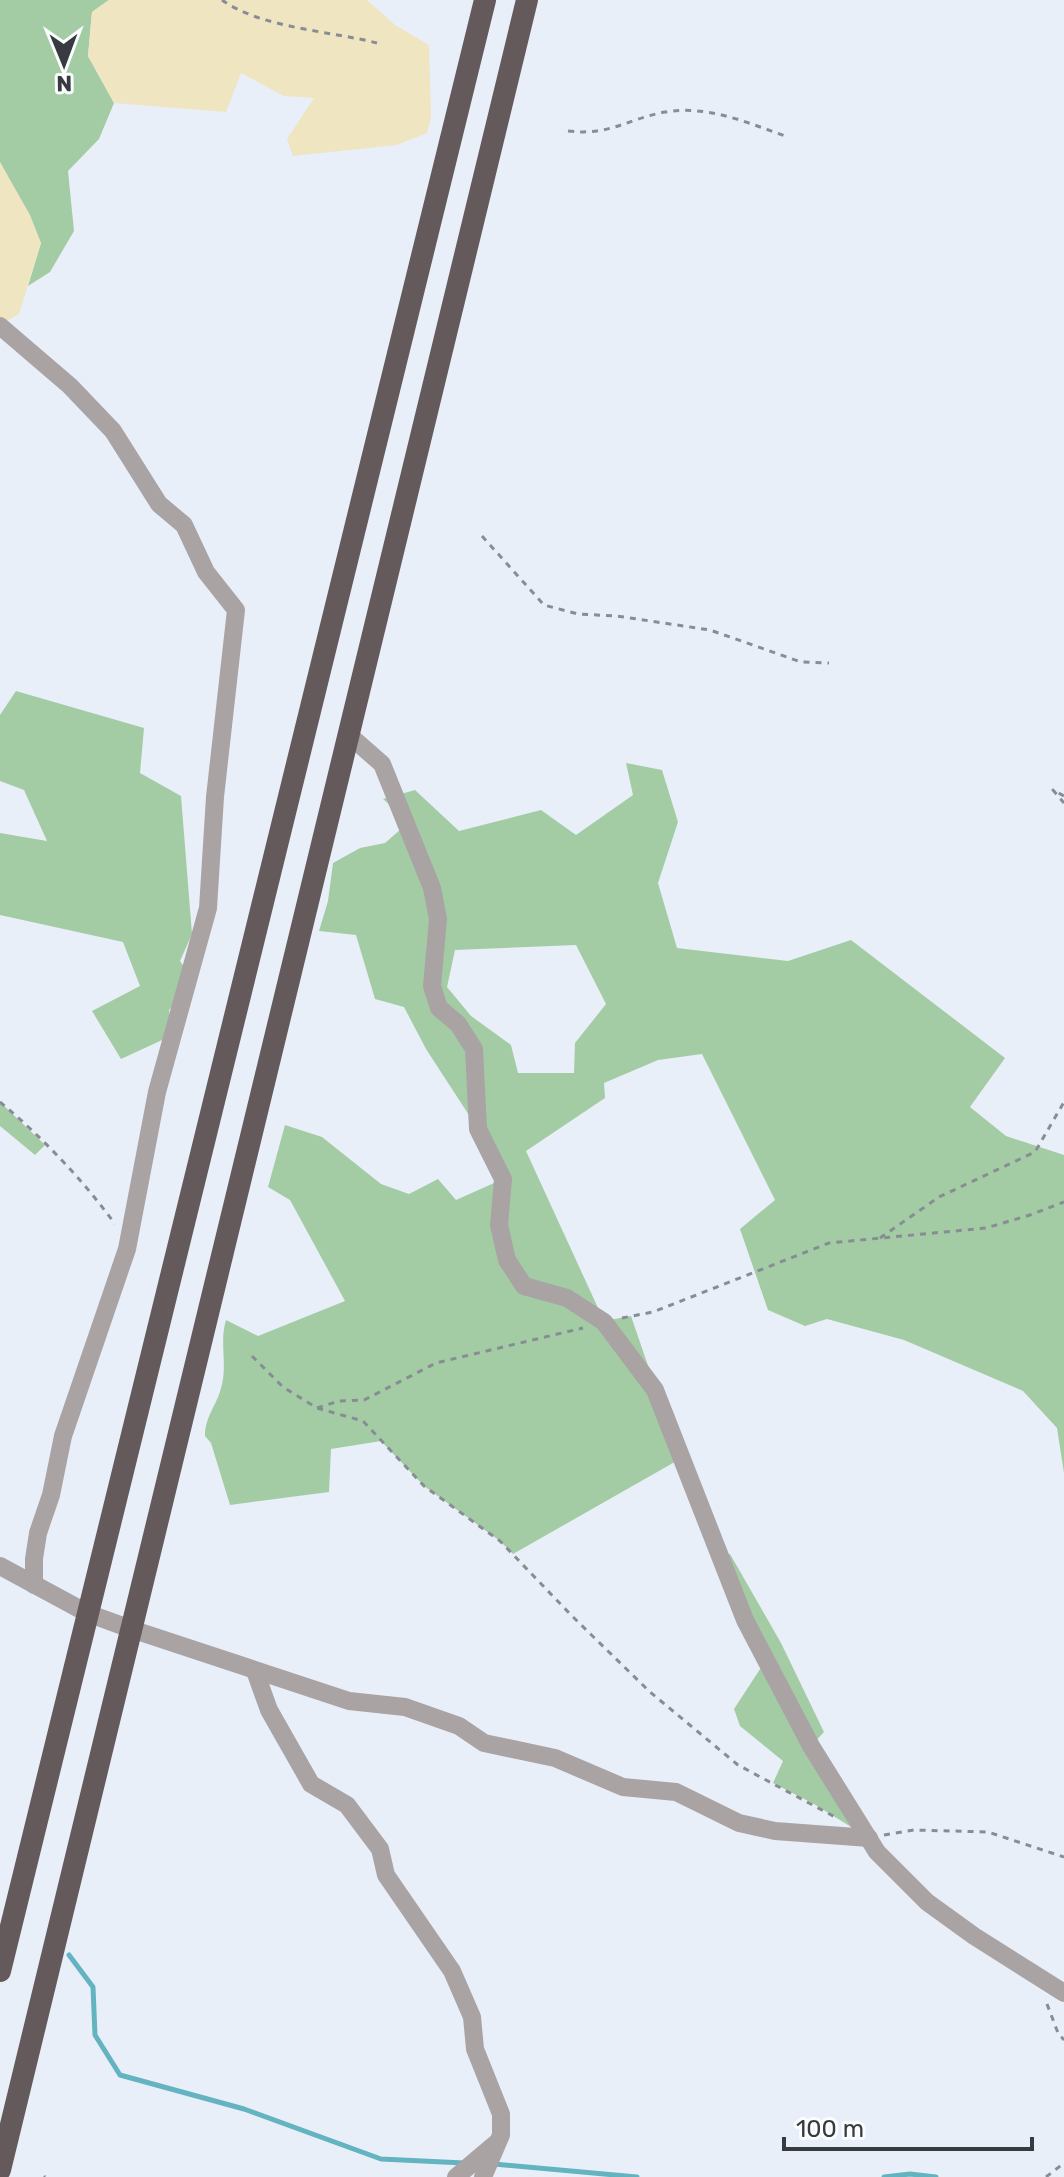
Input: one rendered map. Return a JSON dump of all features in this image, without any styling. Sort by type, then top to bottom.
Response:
[{"type":"highway","points":[[0,1971],[485,0]]},
{"type":"highway","points":[[0,2170],[527,0]]},
{"type":"street","points":[[0,326],[70,386],[113,431],[159,504],[184,525],[206,572],[236,610],[215,797],[208,908],[157,1092],[127,1249],[63,1436],[51,1495],[38,1533],[34,1585]]},
{"type":"street","points":[[349,735],[382,764],[432,888],[438,919],[432,986],[439,1008],[458,1024],[474,1049],[478,1129],[503,1179],[499,1225],[507,1260],[524,1286],[567,1298],[604,1322],[655,1390],[745,1620],[811,1746],[877,1852],[927,1902],[1064,1993]]},
{"type":"street","points":[[0,1566],[87,1613],[131,1629],[349,1701],[405,1707],[459,1726],[484,1743],[555,1758],[623,1787],[676,1792],[739,1823],[775,1831],[869,1838]]},
{"type":"street","points":[[255,1671],[269,1710],[311,1784],[347,1805],[380,1849],[386,1875],[452,1971],[472,2017],[475,2049],[501,2114],[501,2135],[483,2177]]},
{"type":"street","points":[[456,2177],[498,2143]]},
{"type":"path","points":[[222,0],[235,9],[278,22],[377,43]]},
{"type":"path","points":[[568,131],[590,133],[611,130],[665,112],[719,112],[785,136]]},
{"type":"path","points":[[482,536],[544,605],[578,614],[617,616],[710,630],[801,662],[829,663]]},
{"type":"path","points":[[1064,796],[1053,790],[1064,803]]},
{"type":"path","points":[[0,1102],[99,1202],[120,1232],[127,1249]]},
{"type":"path","points":[[879,1239],[939,1197],[1035,1152],[1064,1102]]},
{"type":"path","points":[[317,1408],[339,1401],[364,1400],[436,1363],[653,1312],[829,1243],[986,1228],[1064,1202]]},
{"type":"path","points":[[252,1356],[283,1387],[317,1408],[363,1421],[424,1486],[500,1541],[650,1692],[738,1765],[841,1821]]},
{"type":"path","points":[[869,1838],[914,1830],[988,1832],[1064,1857]]},
{"type":"path","points":[[1046,2177],[1064,2163]]},
{"type":"green space","points":[[0,0],[109,0],[92,12],[88,56],[114,103],[99,139],[68,171],[74,231],[50,272],[28,286],[41,243],[0,162]]},
{"type":"green space","points":[[16,691],[144,728],[140,773],[181,796],[192,934],[180,961],[196,985],[169,1010],[173,1035],[121,1059],[92,1011],[140,986],[123,942],[0,915],[0,833],[47,841],[24,790],[0,781],[0,715]]},
{"type":"green space","points":[[626,763],[662,770],[678,822],[658,883],[677,948],[788,961],[851,940],[1005,1058],[970,1107],[1006,1136],[1064,1155],[1064,1473],[1057,1428],[1023,1391],[904,1340],[827,1319],[805,1326],[768,1310],[740,1229],[775,1200],[702,1054],[658,1060],[604,1083],[605,1098],[526,1151],[604,1321],[631,1316],[680,1459],[513,1554],[500,1541],[424,1486],[381,1441],[331,1449],[329,1492],[230,1505],[211,1443],[205,1436],[223,1379],[226,1320],[258,1336],[345,1301],[290,1200],[268,1187],[285,1125],[322,1137],[381,1184],[409,1194],[438,1179],[456,1200],[503,1179],[478,1129],[426,1049],[404,1007],[375,999],[356,935],[319,931],[328,901],[333,863],[360,848],[385,843],[409,822],[383,799],[415,790],[459,831],[541,810],[576,835],[633,795]],"holes":[[[576,945],[606,1004],[575,1043],[574,1073],[518,1073],[511,1045],[471,1016],[447,987],[455,950]]]},
{"type":"green space","points":[[0,1102],[45,1145],[35,1155],[0,1126]]},
{"type":"green space","points":[[730,1554],[781,1643],[824,1732],[811,1746],[869,1838],[773,1783],[783,1761],[740,1726],[734,1709],[766,1660],[720,1558]]},
{"type":"sand","points":[[109,0],[367,0],[395,25],[429,45],[431,117],[427,133],[397,145],[293,156],[287,139],[314,98],[284,96],[241,73],[226,112],[114,103],[88,56],[92,12]]},
{"type":"sand","points":[[0,162],[30,215],[41,243],[19,314],[0,325]]},
{"type":"waterway","points":[[69,1955],[93,1987],[95,2035],[120,2075],[244,2109],[381,2159],[464,2163]]},
{"type":"waterway","points":[[494,2164],[637,2177]]},
{"type":"waterway","points":[[884,2177],[910,2174],[936,2177]]}]
